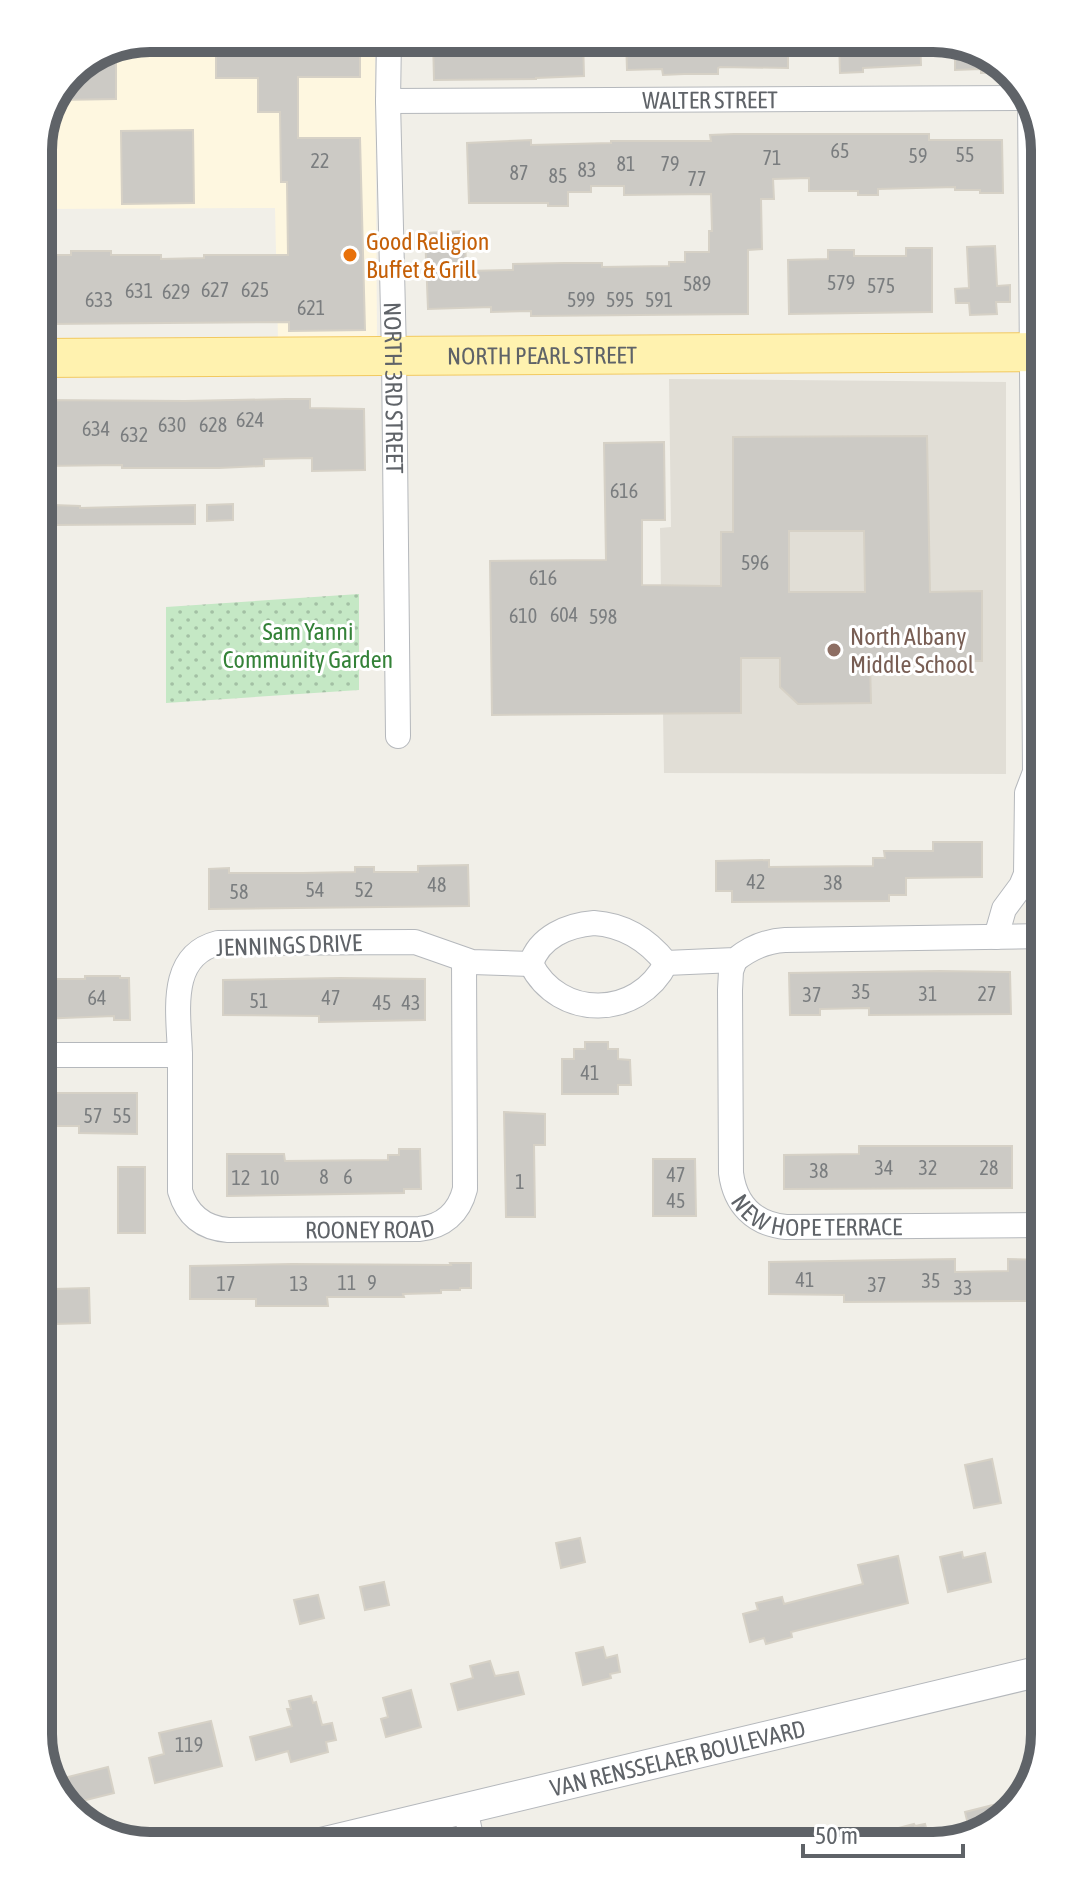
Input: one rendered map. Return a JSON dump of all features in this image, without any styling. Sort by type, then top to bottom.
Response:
[{"type":"main road","name":"NORTH PEARL STREET","points":[[52,358],[1031,352]]},
{"type":"street","name":"NORTH 3RD STREET","points":[[389,52],[398,736]]},
{"type":"street","name":"WALTER STREET","points":[[388,101],[1016,98]]},
{"type":"street","points":[[996,937],[1004,909],[1026,874],[1027,793],[1031,782]]},
{"type":"street","points":[[666,963],[654,980],[638,994],[627,1000],[600,1006],[566,1000],[552,991],[531,964],[537,951],[555,934],[574,926],[594,923],[630,931],[666,963],[735,960],[750,949],[773,941],[1031,936]]},
{"type":"street","name":"JENNINGS DRIVE","points":[[180,1055],[179,990],[182,974],[190,959],[210,945],[227,942],[409,941],[464,960],[531,964]]},
{"type":"street","name":"ROONEY ROAD","points":[[180,1055],[180,1191],[191,1213],[204,1224],[228,1230],[419,1229],[435,1226],[455,1212],[465,1189],[464,960]]},
{"type":"street","name":"NEW HOPE TERRACE","points":[[735,960],[730,990],[731,1173],[734,1192],[750,1215],[767,1224],[786,1227],[1031,1225]]},
{"type":"street","points":[[52,1055],[180,1055]]},
{"type":"street","name":"VAN RENSSELAER BOULEVARD","points":[[366,1832],[1031,1673]]},
{"type":"street","points":[[465,1808],[470,1832]]},
{"type":"shaded area","points":[[375,52],[377,341],[278,340],[275,208],[52,209],[52,143],[62,107],[85,76],[112,59],[131,54]]},
{"type":"shaded area","name":"North Albany Middle School","points":[[669,379],[1006,382],[1006,774],[664,773],[660,528],[671,527]]},
{"type":"green space","name":"Sam Yanni Community Garden","points":[[359,594],[359,690],[166,703],[166,607]]},
{"type":"building","points":[[216,52],[360,52],[360,77],[298,77],[298,138],[360,138],[365,330],[289,331],[289,322],[52,324],[52,255],[71,255],[71,251],[111,251],[111,255],[161,255],[161,259],[204,258],[204,255],[288,255],[287,182],[281,182],[280,112],[258,112],[258,78],[216,78]]},
{"type":"building","points":[[433,52],[583,52],[584,76],[434,80]]},
{"type":"building","points":[[626,52],[788,52],[788,68],[720,67],[718,74],[663,75],[662,69],[627,70]]},
{"type":"building","points":[[839,52],[921,52],[921,65],[863,68],[863,72],[840,73]]},
{"type":"building","points":[[955,55],[993,73],[981,73],[981,69],[955,70]]},
{"type":"building","points":[[116,58],[116,99],[66,100],[85,76]]},
{"type":"building","points":[[193,130],[194,203],[122,204],[121,131]]},
{"type":"building","points":[[929,134],[929,140],[1002,140],[1003,193],[955,190],[955,187],[878,189],[878,195],[858,195],[858,191],[809,191],[809,178],[773,179],[774,199],[761,199],[762,249],[748,250],[748,314],[531,316],[531,311],[491,312],[491,307],[428,309],[425,233],[465,231],[466,271],[513,270],[513,264],[669,266],[669,262],[685,262],[685,252],[709,252],[711,194],[624,195],[624,186],[591,186],[591,192],[568,192],[568,206],[469,203],[467,143],[531,140],[531,145],[711,141],[710,135]]},
{"type":"building","points":[[995,246],[997,286],[1010,285],[1010,302],[996,302],[997,314],[970,315],[969,303],[956,303],[955,289],[969,288],[967,247]]},
{"type":"building","points":[[906,248],[932,248],[932,312],[789,314],[788,260],[828,259],[828,250],[854,250],[854,256],[906,256]]},
{"type":"building","points":[[310,399],[310,408],[364,409],[365,470],[312,471],[312,458],[264,459],[264,466],[219,468],[52,466],[52,400]]},
{"type":"building","points":[[927,436],[930,592],[982,591],[982,661],[870,661],[871,703],[798,704],[780,687],[780,658],[741,658],[741,713],[492,715],[490,561],[606,560],[604,443],[664,442],[665,520],[642,520],[642,585],[721,586],[721,532],[733,532],[733,437]],"holes":[[[789,531],[864,531],[865,592],[789,592]]]},
{"type":"building","points":[[233,504],[233,520],[207,521],[207,505]]},
{"type":"building","points":[[53,505],[80,508],[195,505],[195,524],[52,525]]},
{"type":"building","points":[[933,842],[982,842],[982,877],[906,878],[906,895],[889,895],[889,901],[732,902],[732,891],[716,891],[716,861],[769,860],[769,867],[873,866],[873,858],[885,858],[884,851],[933,851]]},
{"type":"building","points":[[468,865],[469,906],[209,909],[209,869],[229,868],[229,873],[303,873],[355,872],[355,867],[374,867],[374,872],[418,872],[418,866]]},
{"type":"building","points":[[1010,972],[1011,1014],[869,1015],[869,1008],[820,1009],[820,1015],[790,1015],[789,973]]},
{"type":"building","points":[[85,976],[129,978],[130,1020],[114,1020],[114,1016],[52,1018],[52,979],[85,979]]},
{"type":"building","points":[[425,979],[425,1020],[319,1022],[319,1016],[223,1015],[223,980]]},
{"type":"building","points":[[585,1042],[608,1042],[608,1049],[618,1049],[618,1059],[630,1060],[631,1085],[618,1085],[618,1094],[562,1094],[562,1059],[574,1059],[574,1049],[585,1049]]},
{"type":"building","points":[[52,1093],[137,1093],[137,1134],[79,1133],[79,1126],[52,1126]]},
{"type":"building","points":[[504,1112],[545,1114],[545,1145],[534,1145],[535,1217],[506,1217]]},
{"type":"building","points":[[859,1146],[1012,1146],[1012,1188],[784,1189],[784,1155],[859,1154]]},
{"type":"building","points":[[399,1149],[420,1149],[421,1189],[404,1189],[404,1193],[227,1196],[227,1154],[284,1154],[285,1161],[388,1160],[388,1155],[399,1155]]},
{"type":"building","points":[[653,1159],[695,1159],[696,1216],[653,1216]]},
{"type":"building","points":[[118,1167],[145,1167],[145,1233],[118,1233]]},
{"type":"building","points":[[955,1259],[955,1272],[1008,1271],[1008,1259],[1031,1260],[1031,1295],[1030,1301],[844,1302],[844,1295],[769,1294],[769,1262]]},
{"type":"building","points":[[471,1263],[471,1288],[403,1294],[404,1297],[327,1297],[328,1306],[256,1306],[256,1299],[190,1299],[190,1266]]},
{"type":"building","points":[[89,1288],[90,1323],[55,1324],[54,1289]]},
{"type":"building","points":[[992,1459],[1001,1503],[974,1508],[965,1465]]},
{"type":"building","points":[[580,1538],[585,1562],[561,1568],[556,1543]]},
{"type":"building","points":[[962,1552],[963,1558],[985,1553],[991,1582],[948,1592],[940,1557]]},
{"type":"building","points":[[898,1556],[908,1603],[791,1632],[792,1637],[766,1644],[764,1638],[750,1642],[743,1614],[758,1610],[756,1603],[782,1597],[784,1604],[863,1584],[858,1565]]},
{"type":"building","points":[[384,1582],[389,1605],[365,1610],[360,1587]]},
{"type":"building","points":[[318,1595],[324,1618],[300,1624],[294,1600]]},
{"type":"building","points":[[603,1647],[606,1658],[617,1655],[620,1672],[610,1674],[611,1678],[583,1685],[576,1653]]},
{"type":"building","points":[[490,1661],[495,1676],[518,1672],[524,1694],[458,1710],[451,1684],[473,1678],[470,1666]]},
{"type":"building","points":[[411,1690],[421,1727],[386,1737],[381,1719],[388,1717],[383,1698]]},
{"type":"building","points":[[311,1696],[313,1703],[316,1702],[322,1725],[332,1723],[336,1740],[326,1742],[328,1752],[291,1762],[288,1751],[256,1760],[250,1737],[292,1726],[287,1709],[291,1709],[289,1701]]},
{"type":"building","points":[[211,1721],[222,1766],[155,1783],[149,1758],[164,1754],[159,1733]]},
{"type":"building","points":[[108,1767],[114,1793],[79,1802],[72,1793],[68,1777]]},
{"type":"building","points":[[993,1805],[994,1811],[968,1826],[965,1812]]},
{"type":"building","points":[[925,1824],[927,1832],[892,1832]]},
{"type":"place","name":"Good Religion Buffet & Grill","points":[[350,255]]},
{"type":"place","name":"North Albany Middle School","points":[[834,650]]}]
